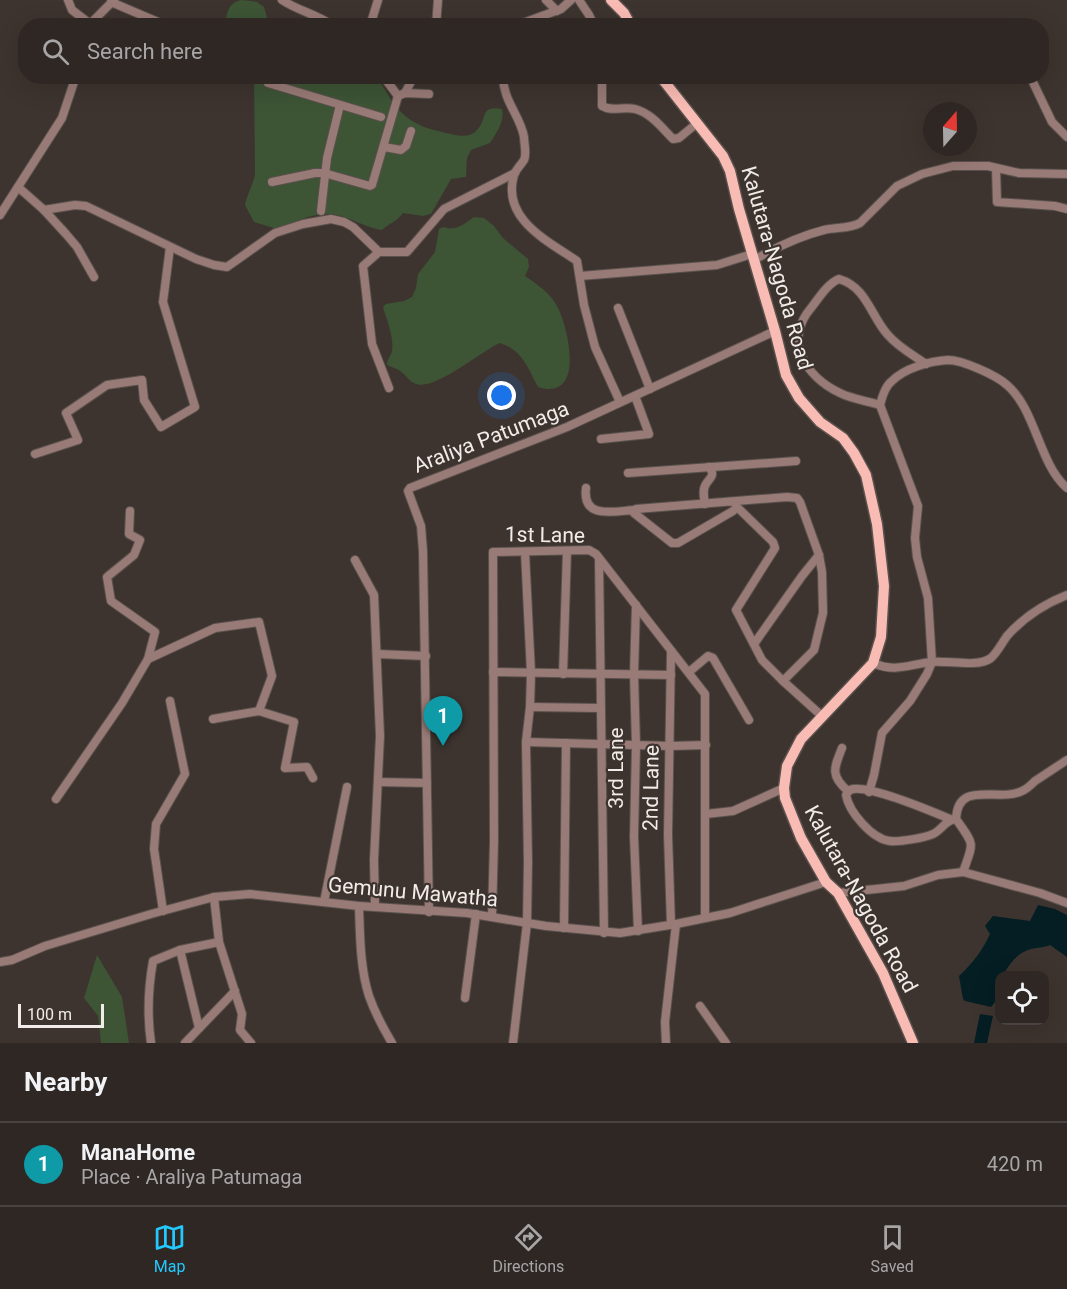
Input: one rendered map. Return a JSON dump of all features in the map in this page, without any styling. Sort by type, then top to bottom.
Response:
[{"type":"main road","points":[[617,2],[626,18]]},
{"type":"main road","name":"Kalutara-Nagoda Road","points":[[666,84],[723,156],[730,171],[776,331],[782,361],[792,389],[820,422],[843,438],[866,476],[878,524],[884,586],[881,637],[873,663],[801,739],[787,766],[784,788],[785,798],[801,838],[826,882],[838,893],[883,973],[914,1043]]},
{"type":"street","points":[[68,0],[72,10],[81,18]]},
{"type":"street","points":[[282,0],[320,18]]},
{"type":"street","points":[[372,18],[378,0]]},
{"type":"street","points":[[437,18],[438,0]]},
{"type":"street","points":[[546,0],[556,11]]},
{"type":"street","points":[[537,18],[556,11],[571,0]]},
{"type":"street","points":[[579,0],[589,18]]},
{"type":"street","points":[[95,18],[113,1],[149,18]]},
{"type":"street","points":[[0,215],[62,118],[73,84]]},
{"type":"street","points":[[271,84],[381,117]]},
{"type":"street","points":[[391,84],[401,94],[429,94]]},
{"type":"street","points":[[272,182],[324,173],[370,186],[374,183],[401,94],[408,84]]},
{"type":"street","points":[[504,84],[505,94],[519,122],[524,140],[525,158],[515,173],[513,196],[518,212],[530,228],[577,261],[584,305],[595,347],[620,402]]},
{"type":"street","points":[[602,84],[602,106],[607,109],[625,107],[646,113],[673,139],[679,138],[696,124]]},
{"type":"street","points":[[1034,84],[1052,122],[1067,137]]},
{"type":"street","points":[[321,211],[324,173],[340,105]]},
{"type":"street","points":[[384,147],[401,150],[406,146],[411,131]]},
{"type":"street","points":[[580,276],[717,265],[753,257],[823,230],[854,226],[860,223],[897,186],[922,174],[953,166],[988,166],[1019,173],[1067,174]]},
{"type":"street","points":[[996,168],[997,202],[1067,209]]},
{"type":"street","points":[[389,388],[372,344],[363,266],[379,252],[407,252],[444,209],[515,173]]},
{"type":"street","points":[[18,187],[44,210],[76,247],[93,277]]},
{"type":"street","points":[[44,210],[75,205],[86,206],[214,266],[227,267],[275,233],[303,224],[331,219],[353,227],[379,252]]},
{"type":"street","points":[[35,454],[78,440],[66,413],[107,385],[142,380],[144,400],[161,427],[195,406],[163,302],[170,247]]},
{"type":"street","points":[[880,405],[840,393],[815,376],[807,367],[798,342],[798,330],[806,314],[832,282],[839,279],[846,280],[869,302],[886,334],[926,364]]},
{"type":"street","points":[[618,308],[650,389]]},
{"type":"street","name":"Araliya Patumaga","points":[[429,912],[426,656],[421,526],[408,491],[410,488],[567,427],[776,331]]},
{"type":"street","points":[[869,792],[882,733],[910,701],[932,662],[928,598],[917,556],[915,538],[918,506],[880,405],[882,396],[891,381],[926,364],[950,360],[994,376],[1007,384],[1019,397],[1056,475],[1067,488]]},
{"type":"street","points":[[601,439],[649,434],[635,396]]},
{"type":"street","points":[[628,473],[796,461]]},
{"type":"street","points":[[705,504],[704,488],[712,476],[709,467]]},
{"type":"street","points":[[586,488],[585,496],[590,508],[597,512],[797,498],[819,555],[823,613],[812,654],[783,681]]},
{"type":"street","points":[[634,510],[635,516],[672,543],[678,543],[733,512],[737,504]]},
{"type":"street","points":[[737,504],[776,548],[736,610],[762,660],[823,717]]},
{"type":"street","points":[[56,799],[122,703],[148,658],[155,632],[111,601],[107,577],[134,555],[140,540],[129,534],[130,511]]},
{"type":"street","name":"1st Lane","points":[[492,917],[495,841],[493,552],[589,550],[599,558],[705,694],[705,918]]},
{"type":"street","points":[[563,674],[567,551]]},
{"type":"street","points":[[513,1043],[527,923],[526,742],[531,673],[525,552]]},
{"type":"street","points":[[754,644],[819,555]]},
{"type":"street","points":[[599,558],[604,933]]},
{"type":"street","points":[[355,560],[375,595],[380,736],[374,860],[375,907]]},
{"type":"street","points":[[873,663],[883,667],[913,667],[932,662],[977,663],[990,659],[1015,627],[1050,602],[1067,595]]},
{"type":"street","name":"3rd Lane","points":[[636,605],[634,837],[638,931]]},
{"type":"street","points":[[148,658],[215,628],[260,622],[272,676],[260,711]]},
{"type":"street","name":"2nd Lane","points":[[666,1043],[665,1022],[674,925],[668,835],[671,651]]},
{"type":"street","points":[[377,654],[426,656]]},
{"type":"street","points":[[689,672],[708,656],[713,658],[749,720]]},
{"type":"street","points":[[493,672],[671,675]]},
{"type":"street","points":[[163,911],[153,849],[156,824],[185,774],[170,701]]},
{"type":"street","points":[[530,707],[600,708]]},
{"type":"street","points":[[213,719],[260,711],[294,722],[285,768],[307,767],[313,778]]},
{"type":"street","points":[[526,742],[706,745]]},
{"type":"street","points":[[564,928],[566,743]]},
{"type":"street","points":[[842,748],[834,775],[848,791]]},
{"type":"street","points":[[848,791],[847,804],[868,829],[890,841],[932,835],[953,819],[960,801],[970,795],[1012,795],[1025,790],[1067,760]]},
{"type":"street","points":[[378,782],[427,783]]},
{"type":"street","points":[[324,902],[347,787]]},
{"type":"street","points":[[706,814],[733,811],[784,788]]},
{"type":"street","points":[[848,791],[853,789],[905,801],[953,819],[971,839],[972,845],[963,872]]},
{"type":"street","points":[[838,893],[904,886],[938,875],[963,872],[1040,893],[1067,903]]},
{"type":"street","name":"Gemunu Mawatha","points":[[0,962],[12,960],[45,946],[214,897],[250,894],[359,906],[476,914],[604,933],[638,931],[730,913],[826,882]]},
{"type":"street","points":[[214,897],[219,942],[242,1014],[240,1030],[251,1043]]},
{"type":"street","points":[[359,906],[361,946],[367,990],[381,1024],[392,1043]]},
{"type":"street","points":[[465,998],[476,914]]},
{"type":"street","points":[[151,1043],[148,1023],[148,988],[153,961],[180,950],[219,942]]},
{"type":"street","points":[[180,950],[199,1028]]},
{"type":"street","points":[[185,1043],[235,991]]},
{"type":"street","points":[[700,1006],[726,1043]]},
{"type":"green space","points":[[237,1],[257,2],[264,7],[267,18],[227,18],[231,6]]},
{"type":"green space","points":[[254,84],[381,84],[396,107],[417,124],[458,135],[474,133],[487,111],[495,108],[502,109],[503,114],[499,127],[490,143],[471,150],[467,158],[466,177],[451,179],[431,214],[423,216],[403,213],[382,230],[333,214],[308,217],[277,229],[254,222],[245,205],[255,174]]},
{"type":"green space","points":[[474,217],[484,218],[528,259],[529,267],[525,276],[548,294],[558,308],[566,332],[570,361],[568,374],[562,384],[553,389],[538,387],[519,355],[500,343],[444,377],[422,385],[414,383],[398,370],[387,365],[392,351],[392,340],[383,307],[386,304],[412,297],[418,274],[435,252],[439,229],[456,228]]},
{"type":"green space","points":[[97,955],[122,997],[129,1043],[101,1043],[98,1016],[84,998]]},
{"type":"water","points":[[1038,905],[1067,915],[1067,957],[1050,945],[1026,951],[1014,959],[1005,971],[995,971],[995,1000],[991,1007],[965,1001],[959,976],[977,956],[987,940],[990,934],[985,926],[993,916],[1030,921]]},
{"type":"water","points":[[980,1014],[993,1016],[987,1043],[974,1043]]},
{"type":"place","name":"ManaHome","points":[[443,746]]}]
